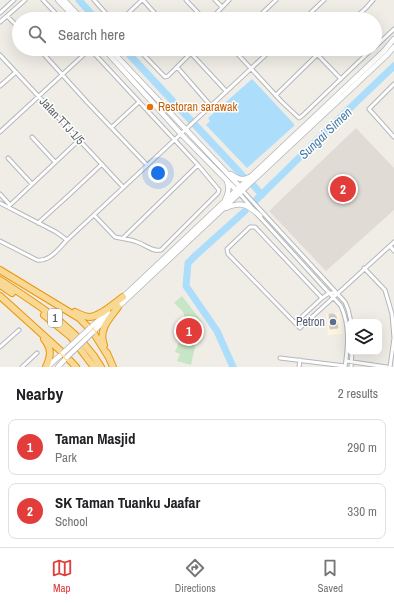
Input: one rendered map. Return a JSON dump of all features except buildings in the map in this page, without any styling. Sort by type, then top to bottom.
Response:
[{"type":"highway","points":[[0,270],[79,318],[92,330],[108,356]]},
{"type":"highway","name":"1","points":[[0,280],[59,321],[75,334],[88,348],[101,367]]},
{"type":"highway","name":"1","points":[[0,285],[36,309],[71,337],[94,367]]},
{"type":"highway","points":[[0,296],[34,326],[76,367]]},
{"type":"highway","points":[[57,304],[90,317],[100,314],[123,297]]},
{"type":"highway","points":[[113,367],[101,335],[107,322],[118,307]]},
{"type":"highway","points":[[34,326],[48,344],[50,357],[47,367]]},
{"type":"street","points":[[0,13],[14,0]]},
{"type":"street","points":[[0,22],[24,0]]},
{"type":"street","points":[[43,0],[54,12]]},
{"type":"street","points":[[58,0],[69,12]]},
{"type":"street","points":[[64,0],[75,12]]},
{"type":"street","points":[[94,0],[105,12]]},
{"type":"street","points":[[130,12],[143,0],[154,12]]},
{"type":"street","points":[[186,0],[197,12]]},
{"type":"street","points":[[215,0],[222,7]]},
{"type":"street","points":[[217,12],[229,0]]},
{"type":"street","points":[[263,12],[276,0]]},
{"type":"street","points":[[311,12],[324,0]]},
{"type":"street","points":[[362,12],[373,0]]},
{"type":"street","points":[[5,9],[12,20]]},
{"type":"street","points":[[382,41],[394,30]]},
{"type":"street","points":[[382,53],[394,39]]},
{"type":"street","points":[[92,330],[123,297],[170,256],[394,47]]},
{"type":"street","name":"Jalan TTJ 1/5","points":[[0,55],[124,187]]},
{"type":"street","points":[[46,56],[87,102],[147,165]]},
{"type":"street","points":[[0,132],[82,56]]},
{"type":"street","points":[[94,215],[115,237],[138,242],[156,251],[161,250],[220,190],[96,56]]},
{"type":"street","points":[[110,56],[181,134],[240,191],[345,302],[350,319]]},
{"type":"street","points":[[116,56],[224,170],[260,216]]},
{"type":"street","points":[[144,56],[164,77],[168,76],[188,56]]},
{"type":"street","points":[[194,56],[226,91]]},
{"type":"street","points":[[239,56],[299,118],[365,56]]},
{"type":"street","points":[[0,242],[40,261],[52,255],[264,56]]},
{"type":"street","points":[[276,95],[316,56]]},
{"type":"street","points":[[320,56],[341,78]]},
{"type":"street","points":[[240,191],[253,176],[379,56]]},
{"type":"street","points":[[177,67],[211,106]]},
{"type":"street","points":[[0,86],[16,72]]},
{"type":"street","points":[[394,84],[370,106],[369,109],[394,136]]},
{"type":"street","points":[[112,127],[139,102]]},
{"type":"street","points":[[32,137],[55,162]]},
{"type":"street","points":[[9,206],[79,140]]},
{"type":"street","points":[[8,158],[32,184]]},
{"type":"street","points":[[38,223],[102,164]]},
{"type":"street","points":[[123,238],[198,165]]},
{"type":"street","points":[[224,170],[240,179],[246,179],[253,176]]},
{"type":"street","points":[[223,207],[229,185],[225,178]]},
{"type":"street","points":[[0,194],[9,206]]},
{"type":"street","points":[[0,203],[9,206],[56,232],[67,240]]},
{"type":"street","points":[[223,207],[245,205],[252,208],[341,306],[345,315],[348,332],[345,366],[280,358]]},
{"type":"street","points":[[322,298],[254,227],[250,227],[227,249],[228,254],[300,328],[394,242]]},
{"type":"street","points":[[390,246],[394,251]]},
{"type":"street","points":[[47,367],[65,355],[118,307],[170,256]]},
{"type":"street","points":[[346,361],[389,367],[394,338],[393,314],[385,290],[364,268]]},
{"type":"street","points":[[295,323],[329,293],[336,294]]},
{"type":"street","points":[[0,347],[19,330]]},
{"type":"street","points":[[22,367],[37,353]]},
{"type":"street","points":[[58,367],[65,355]]},
{"type":"street","points":[[350,367],[352,355]]},
{"type":"street","points":[[299,367],[300,360]]},
{"type":"shaded area","points":[[356,128],[394,168],[394,210],[326,271],[269,211]]},
{"type":"shaded area","points":[[339,312],[342,334],[328,335],[326,314]]},
{"type":"green space","points":[[182,296],[202,322],[196,333],[191,365],[177,361],[180,354],[175,352],[182,332],[184,316],[183,312],[174,303]]},
{"type":"water","points":[[252,79],[294,124],[294,126],[247,168],[206,125],[210,121],[208,118]]},
{"type":"waterway","points":[[79,0],[90,12]]},
{"type":"waterway","points":[[131,56],[242,175]]},
{"type":"waterway","name":"Sungai Simen","points":[[256,200],[394,66]]},
{"type":"waterway","points":[[254,186],[262,195]]},
{"type":"waterway","name":"Sungai Simen","points":[[233,367],[217,331],[186,286],[188,263],[245,211]]},
{"type":"place","name":"Restoran sarawak","points":[[150,107]]},
{"type":"place","name":"SK Taman Tuanku Jaafar","points":[[343,189]]},
{"type":"place","name":"Petron","points":[[333,322]]},
{"type":"place","name":"Taman Masjid","points":[[189,331]]}]
